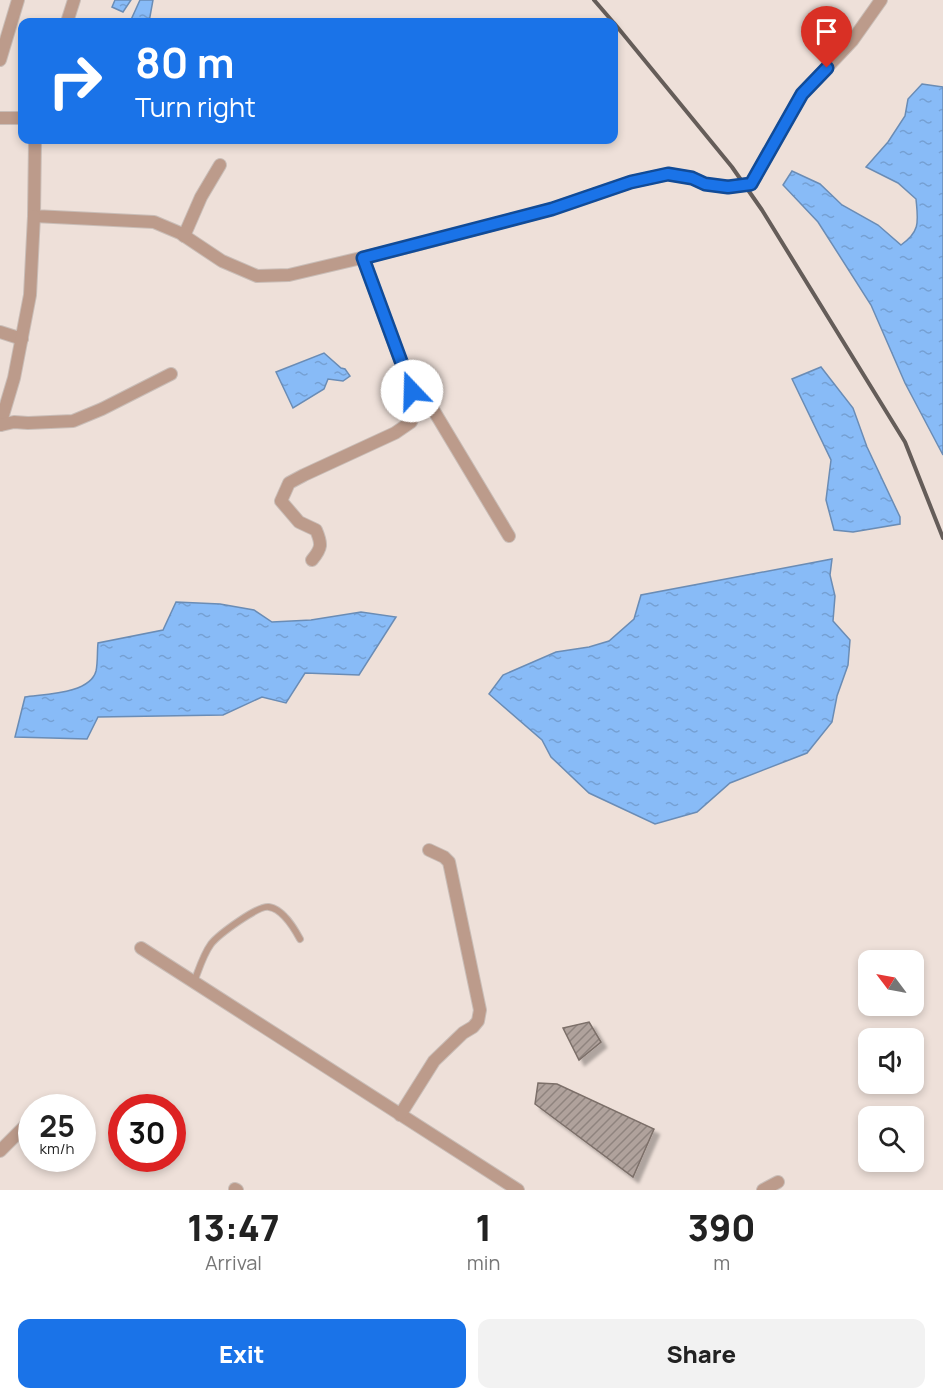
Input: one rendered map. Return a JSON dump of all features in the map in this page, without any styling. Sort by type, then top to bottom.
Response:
[{"type":"street","points":[[0,60],[18,0]]},
{"type":"street","points":[[68,18],[74,0]]},
{"type":"street","points":[[34,216],[154,222],[184,236],[222,261],[257,276],[289,275],[552,209],[631,182],[668,174],[692,178],[705,184],[728,187],[751,184],[802,94],[852,41],[882,0]]},
{"type":"street","points":[[0,118],[18,118]]},
{"type":"street","points":[[35,144],[30,295],[14,378],[1,425],[14,422],[73,421],[171,374]]},
{"type":"street","points":[[184,236],[201,197],[220,165]]},
{"type":"street","points":[[312,560],[321,550],[322,543],[316,530],[299,522],[281,501],[289,483],[395,433],[411,422],[417,406],[363,258]]},
{"type":"street","points":[[0,332],[22,339]]},
{"type":"street","points":[[417,406],[430,406],[509,536]]},
{"type":"street","points":[[400,1115],[434,1061],[463,1033],[473,1028],[478,1021],[480,1011],[449,862],[429,850]]},
{"type":"street","points":[[141,948],[518,1190]]},
{"type":"street","points":[[0,1151],[18,1133]]},
{"type":"street","points":[[763,1190],[778,1182]]},
{"type":"lane","points":[[193,982],[204,955],[213,942],[240,921],[265,906],[272,907],[280,913],[295,929],[300,939]]},
{"type":"water","points":[[115,0],[131,0],[123,12],[112,7]]},
{"type":"water","points":[[140,0],[153,0],[150,18],[132,18]]},
{"type":"water","points":[[922,84],[943,87],[943,455],[905,383],[871,305],[818,222],[783,185],[792,171],[820,184],[842,205],[878,225],[901,245],[912,235],[917,225],[916,199],[898,183],[866,167],[888,142],[905,116],[908,99]]},
{"type":"water","points":[[324,353],[345,369],[350,376],[343,381],[328,379],[324,389],[293,408],[276,372]]},
{"type":"water","points":[[821,367],[853,408],[867,447],[900,517],[900,524],[853,532],[834,530],[826,500],[831,460],[792,379]]},
{"type":"water","points":[[832,559],[830,575],[835,596],[833,621],[850,640],[848,665],[837,696],[832,722],[807,753],[730,783],[697,812],[655,824],[589,793],[551,757],[542,740],[489,694],[503,675],[556,652],[589,647],[609,641],[634,619],[641,595]]},
{"type":"water","points":[[176,602],[220,604],[254,610],[272,622],[311,620],[361,612],[396,617],[359,675],[305,673],[286,703],[262,697],[223,715],[98,717],[87,739],[15,737],[25,697],[65,692],[85,684],[92,679],[96,671],[98,643],[163,630]]},
{"type":"building","points":[[589,1022],[601,1042],[579,1060],[563,1028]]},
{"type":"building","points":[[538,1083],[557,1084],[654,1129],[633,1177],[535,1104]]},
{"type":"railway","points":[[594,0],[610,18]]},
{"type":"railway","points":[[618,28],[732,167],[762,210],[905,442],[943,538]]},
{"type":"route","points":[[412,391],[363,258],[552,209],[631,182],[668,174],[692,178],[705,184],[728,187],[751,184],[802,94],[827,68]]}]
